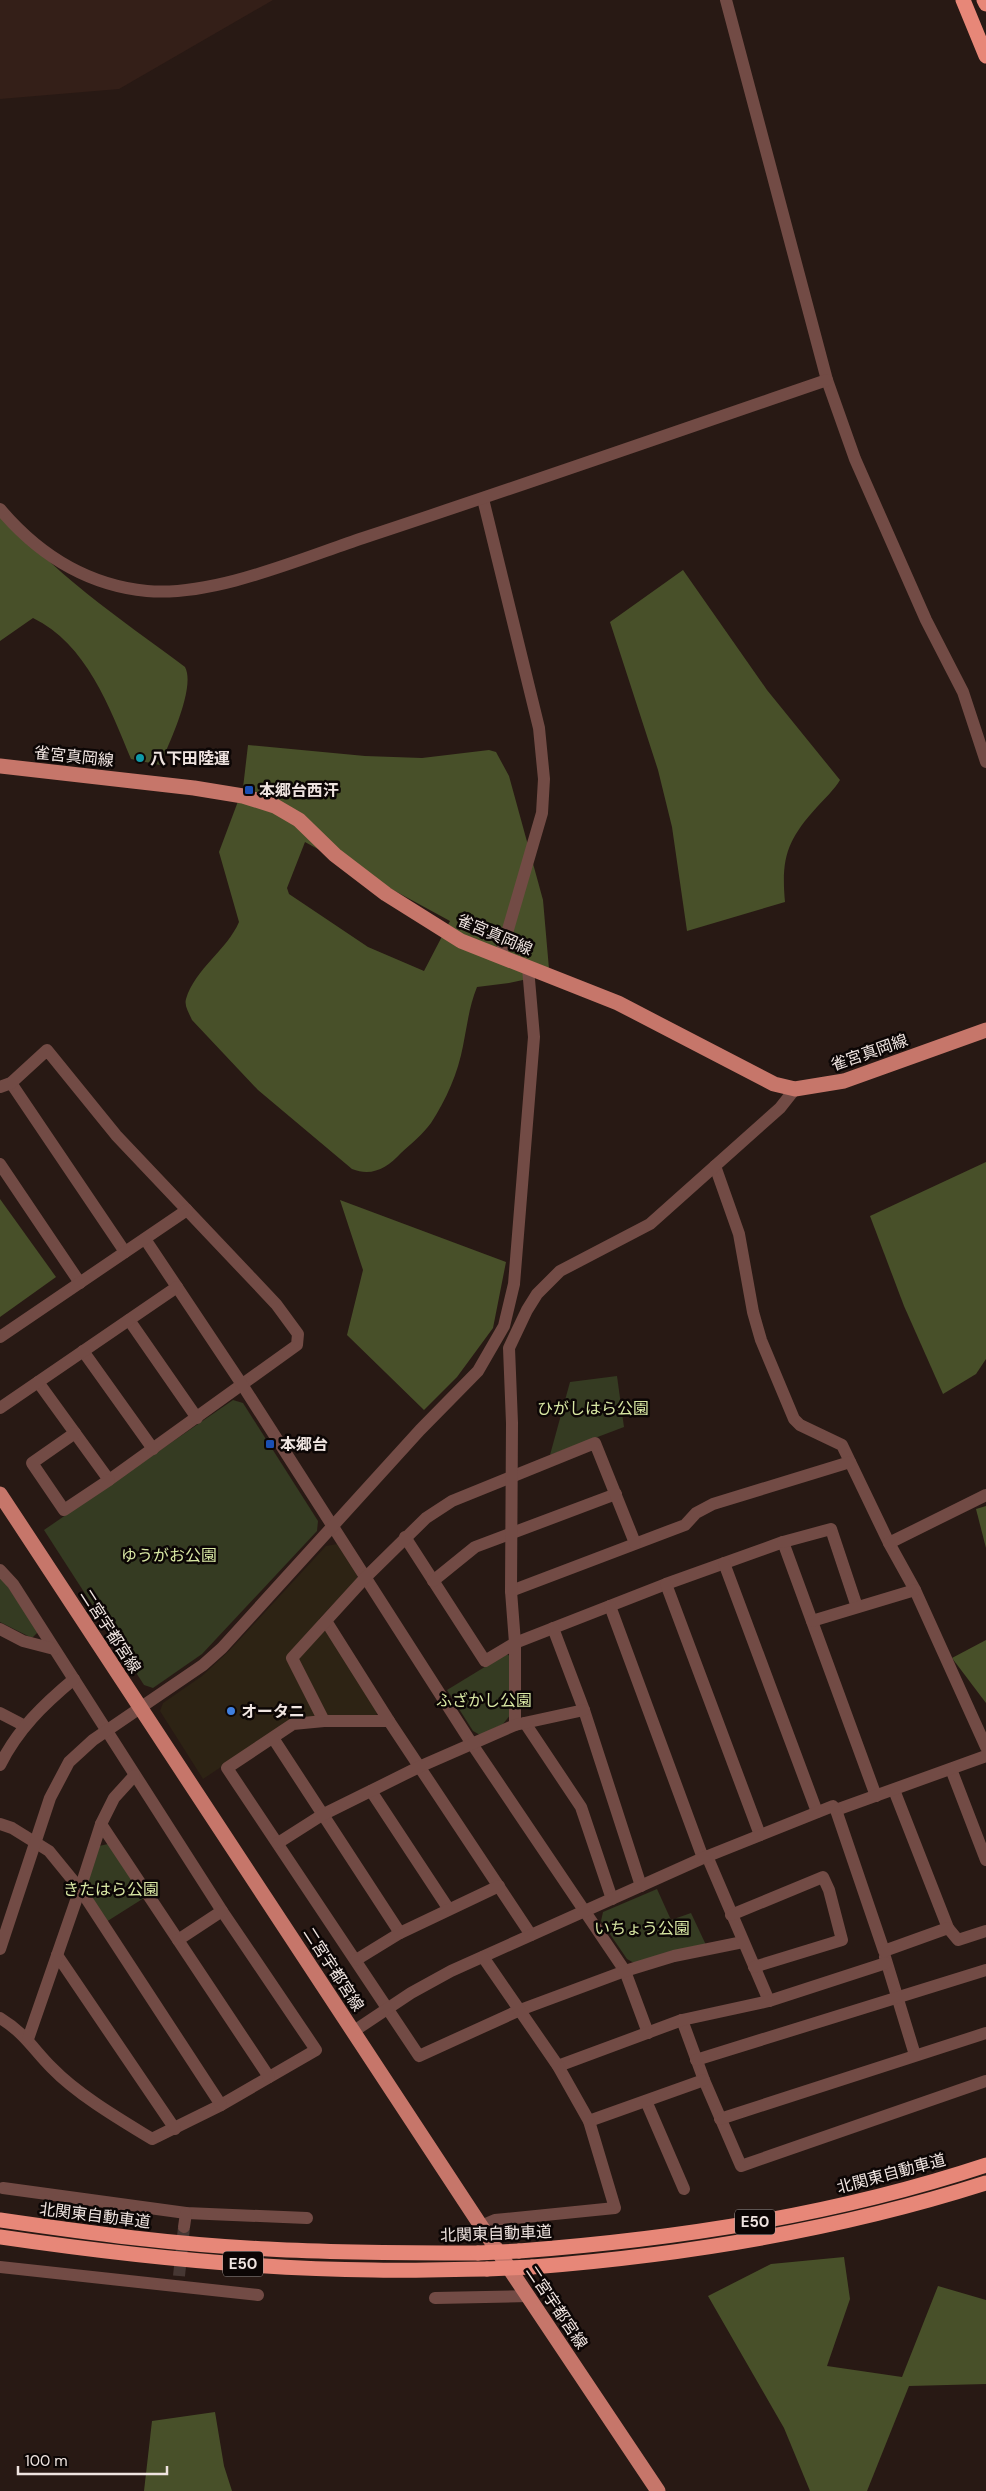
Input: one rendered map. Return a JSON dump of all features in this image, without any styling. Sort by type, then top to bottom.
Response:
[{"type":"highway","points":[[963,0],[986,56]]},
{"type":"highway","points":[[984,0],[986,4]]},
{"type":"highway","name":"北関東自動車道","points":[[0,2220],[139,2238],[267,2249],[370,2253],[519,2250],[638,2240],[721,2229],[843,2204],[986,2165]]},
{"type":"highway","name":"北関東自動車道","points":[[0,2237],[72,2248],[265,2266],[373,2270],[487,2269],[642,2257],[786,2234],[876,2214],[986,2183]]},
{"type":"main road","name":"雀宮真岡線","points":[[0,766],[194,788],[259,800],[294,817],[335,855],[386,894],[460,941],[618,1003],[774,1084],[795,1089],[817,1087],[844,1081],[986,1030]]},
{"type":"main road","name":"二宮宇都宮線","points":[[0,1494],[481,2226],[658,2491]]},
{"type":"street","points":[[726,0],[827,380],[855,459],[926,620],[963,692],[986,762]]},
{"type":"street","points":[[0,509],[19,531],[48,556],[81,574],[113,584],[147,591],[182,591],[245,577],[483,499],[827,380]]},
{"type":"street","points":[[483,499],[538,728],[544,779],[542,813],[500,957]]},
{"type":"street","points":[[0,1949],[50,1798],[69,1762],[79,1751],[107,1730],[203,1665],[222,1648],[420,1430],[478,1371],[504,1326],[512,1294],[534,1037],[528,968]]},
{"type":"street","points":[[75,1433],[32,1463],[64,1510],[243,1386],[296,1345],[298,1334],[276,1304],[116,1134],[47,1050],[6,1085],[125,1252]]},
{"type":"street","points":[[612,1899],[580,1807],[520,1724],[511,1591],[512,1476],[509,1348],[527,1310],[537,1294],[560,1271],[577,1260],[650,1224],[780,1108],[795,1089]]},
{"type":"street","points":[[0,1164],[80,1282]]},
{"type":"street","points":[[715,1166],[739,1234],[753,1312],[761,1340],[794,1418],[800,1425],[842,1445],[889,1543],[915,1590],[986,1747]]},
{"type":"street","points":[[0,1337],[187,1210]]},
{"type":"street","points":[[145,1239],[243,1386],[472,1744],[625,1971],[648,2033]]},
{"type":"street","points":[[0,1408],[176,1287]]},
{"type":"street","points":[[512,1294],[523,1297],[537,1294]]},
{"type":"street","points":[[129,1320],[197,1418]]},
{"type":"street","points":[[83,1351],[153,1448]]},
{"type":"street","points":[[38,1382],[109,1480]]},
{"type":"street","points":[[324,1721],[292,1658],[405,1537],[426,1518],[452,1501],[595,1443],[635,1543]]},
{"type":"street","points":[[511,1591],[686,1525],[696,1513],[713,1504],[850,1462]]},
{"type":"street","points":[[433,1581],[475,1547],[616,1494]]},
{"type":"street","points":[[889,1543],[986,1495]]},
{"type":"street","points":[[405,1537],[485,1661],[515,1643],[666,1584],[783,1542],[832,1528],[857,1607]]},
{"type":"street","points":[[783,1542],[876,1796]]},
{"type":"street","points":[[724,1563],[817,1812]]},
{"type":"street","points":[[0,1570],[13,1584],[107,1730],[134,1776],[316,2050],[222,2105],[152,2139],[112,2115],[53,2069],[28,2039],[0,2018]]},
{"type":"street","points":[[666,1584],[760,1835]]},
{"type":"street","points":[[812,1621],[915,1590]]},
{"type":"street","points":[[610,1606],[705,1857],[768,2001]]},
{"type":"street","points":[[326,1621],[419,1767],[531,1935]]},
{"type":"street","points":[[553,1628],[584,1710],[641,1886]]},
{"type":"street","points":[[0,1629],[24,1641],[54,1649]]},
{"type":"street","points":[[0,1765],[9,1747],[40,1707],[74,1679]]},
{"type":"street","points":[[278,1844],[322,1815],[419,1767],[520,1724],[584,1710]]},
{"type":"street","points":[[0,1712],[25,1726]]},
{"type":"street","points":[[389,1721],[324,1721],[293,1724],[228,1768],[420,2056],[520,2010],[625,1971],[674,1956],[743,1942]]},
{"type":"street","points":[[273,1738],[400,1933]]},
{"type":"street","points":[[354,2031],[411,1993],[483,1957],[705,1857],[817,1812],[876,1796],[986,1756]]},
{"type":"street","points":[[951,1769],[986,1860]]},
{"type":"street","points":[[28,2039],[101,1824],[114,1798],[134,1776]]},
{"type":"street","points":[[894,1790],[948,1928],[958,1940],[986,1931]]},
{"type":"street","points":[[371,1791],[448,1908]]},
{"type":"street","points":[[835,1808],[885,1957],[915,2055]]},
{"type":"street","points":[[0,1824],[12,1828],[49,1851],[80,1889],[222,2105]]},
{"type":"street","points":[[101,1824],[269,2077]]},
{"type":"street","points":[[731,1915],[823,1877],[829,1890],[842,1940],[754,1967]]},
{"type":"street","points":[[356,1960],[400,1933],[448,1908],[499,1886]]},
{"type":"street","points":[[178,1940],[222,1911]]},
{"type":"street","points":[[558,2066],[682,2020],[768,2001],[885,1957],[948,1928]]},
{"type":"street","points":[[57,1955],[175,2129]]},
{"type":"street","points":[[481,2226],[495,2220],[615,2208],[589,2121],[558,2066],[483,1957]]},
{"type":"street","points":[[696,2060],[986,1970]]},
{"type":"street","points":[[682,2020],[704,2080],[741,2166],[986,2081]]},
{"type":"street","points":[[720,2119],[986,2033]]},
{"type":"street","points":[[589,2121],[704,2080]]},
{"type":"street","points":[[646,2101],[684,2189]]},
{"type":"street","points":[[4,2188],[186,2213],[307,2218]]},
{"type":"street","points":[[184,2227],[186,2213]]},
{"type":"street","points":[[0,2267],[178,2281],[258,2295]]},
{"type":"street","points":[[435,2298],[529,2296]]},
{"type":"shaded area","points":[[0,0],[273,0],[119,89],[0,99]]},
{"type":"shaded area","points":[[337,1544],[357,1575],[357,1579],[319,1619],[378,1710],[376,1716],[292,1720],[203,1779],[160,1711],[163,1703],[202,1676],[229,1651],[326,1546]]},
{"type":"green space","points":[[0,508],[63,574],[185,667],[187,688],[184,701],[175,730],[160,765],[131,759],[105,699],[94,679],[68,643],[52,629],[33,618],[0,641]]},
{"type":"green space","points":[[683,570],[767,690],[840,780],[807,819],[788,850],[784,873],[785,902],[687,931],[672,827],[658,770],[610,622]]},
{"type":"green space","points":[[248,745],[365,756],[422,758],[489,750],[496,752],[509,776],[543,900],[549,969],[546,975],[509,983],[477,987],[470,1009],[458,1066],[442,1105],[421,1135],[390,1163],[379,1170],[366,1172],[352,1169],[258,1090],[192,1020],[187,1009],[186,999],[190,988],[196,978],[227,942],[239,922],[219,852],[243,788]],"holes":[[[305,842],[450,921],[424,971],[368,947],[289,894],[287,888]]]},
{"type":"green space","points":[[986,1162],[986,1359],[976,1374],[943,1394],[904,1306],[870,1216]]},
{"type":"green space","points":[[0,1199],[56,1277],[0,1317]]},
{"type":"green space","points":[[340,1200],[506,1262],[493,1328],[457,1377],[424,1410],[347,1335],[363,1270]]},
{"type":"green space","name":"ひがしはら公園","points":[[617,1376],[624,1427],[550,1455],[570,1382]]},
{"type":"green space","name":"ゆうがお公園","points":[[233,1400],[243,1403],[318,1521],[317,1531],[202,1654],[153,1688],[144,1685],[44,1530]]},
{"type":"green space","points":[[986,1506],[986,1548],[976,1509]]},
{"type":"green space","points":[[0,1575],[38,1632],[32,1638],[0,1622]]},
{"type":"green space","points":[[986,1640],[986,1703],[952,1658]]},
{"type":"green space","name":"ふざかし公園","points":[[506,1654],[510,1656],[511,1714],[503,1724],[480,1735],[473,1731],[447,1690]]},
{"type":"green space","name":"きたはら公園","points":[[108,1844],[144,1898],[106,1922],[88,1893],[87,1886],[99,1846]]},
{"type":"green space","name":"いちょう公園","points":[[657,1889],[671,1920],[691,1913],[706,1945],[634,1963],[627,1959],[601,1921],[603,1912]]},
{"type":"green space","points":[[844,2257],[850,2299],[827,2366],[902,2377],[938,2286],[986,2300],[986,2384],[909,2386],[867,2491],[810,2491],[784,2428],[708,2296],[771,2264]]},
{"type":"green space","points":[[215,2412],[224,2466],[232,2491],[144,2491],[152,2421]]},
{"type":"tunnel","points":[[179,2276],[184,2227]]},
{"type":"place","name":"八下田陸運","points":[[140,758]]},
{"type":"place","name":"本郷台西汗","points":[[249,790]]},
{"type":"place","name":"本郷台","points":[[270,1444]]},
{"type":"place","name":"オータニ","points":[[231,1711]]}]
